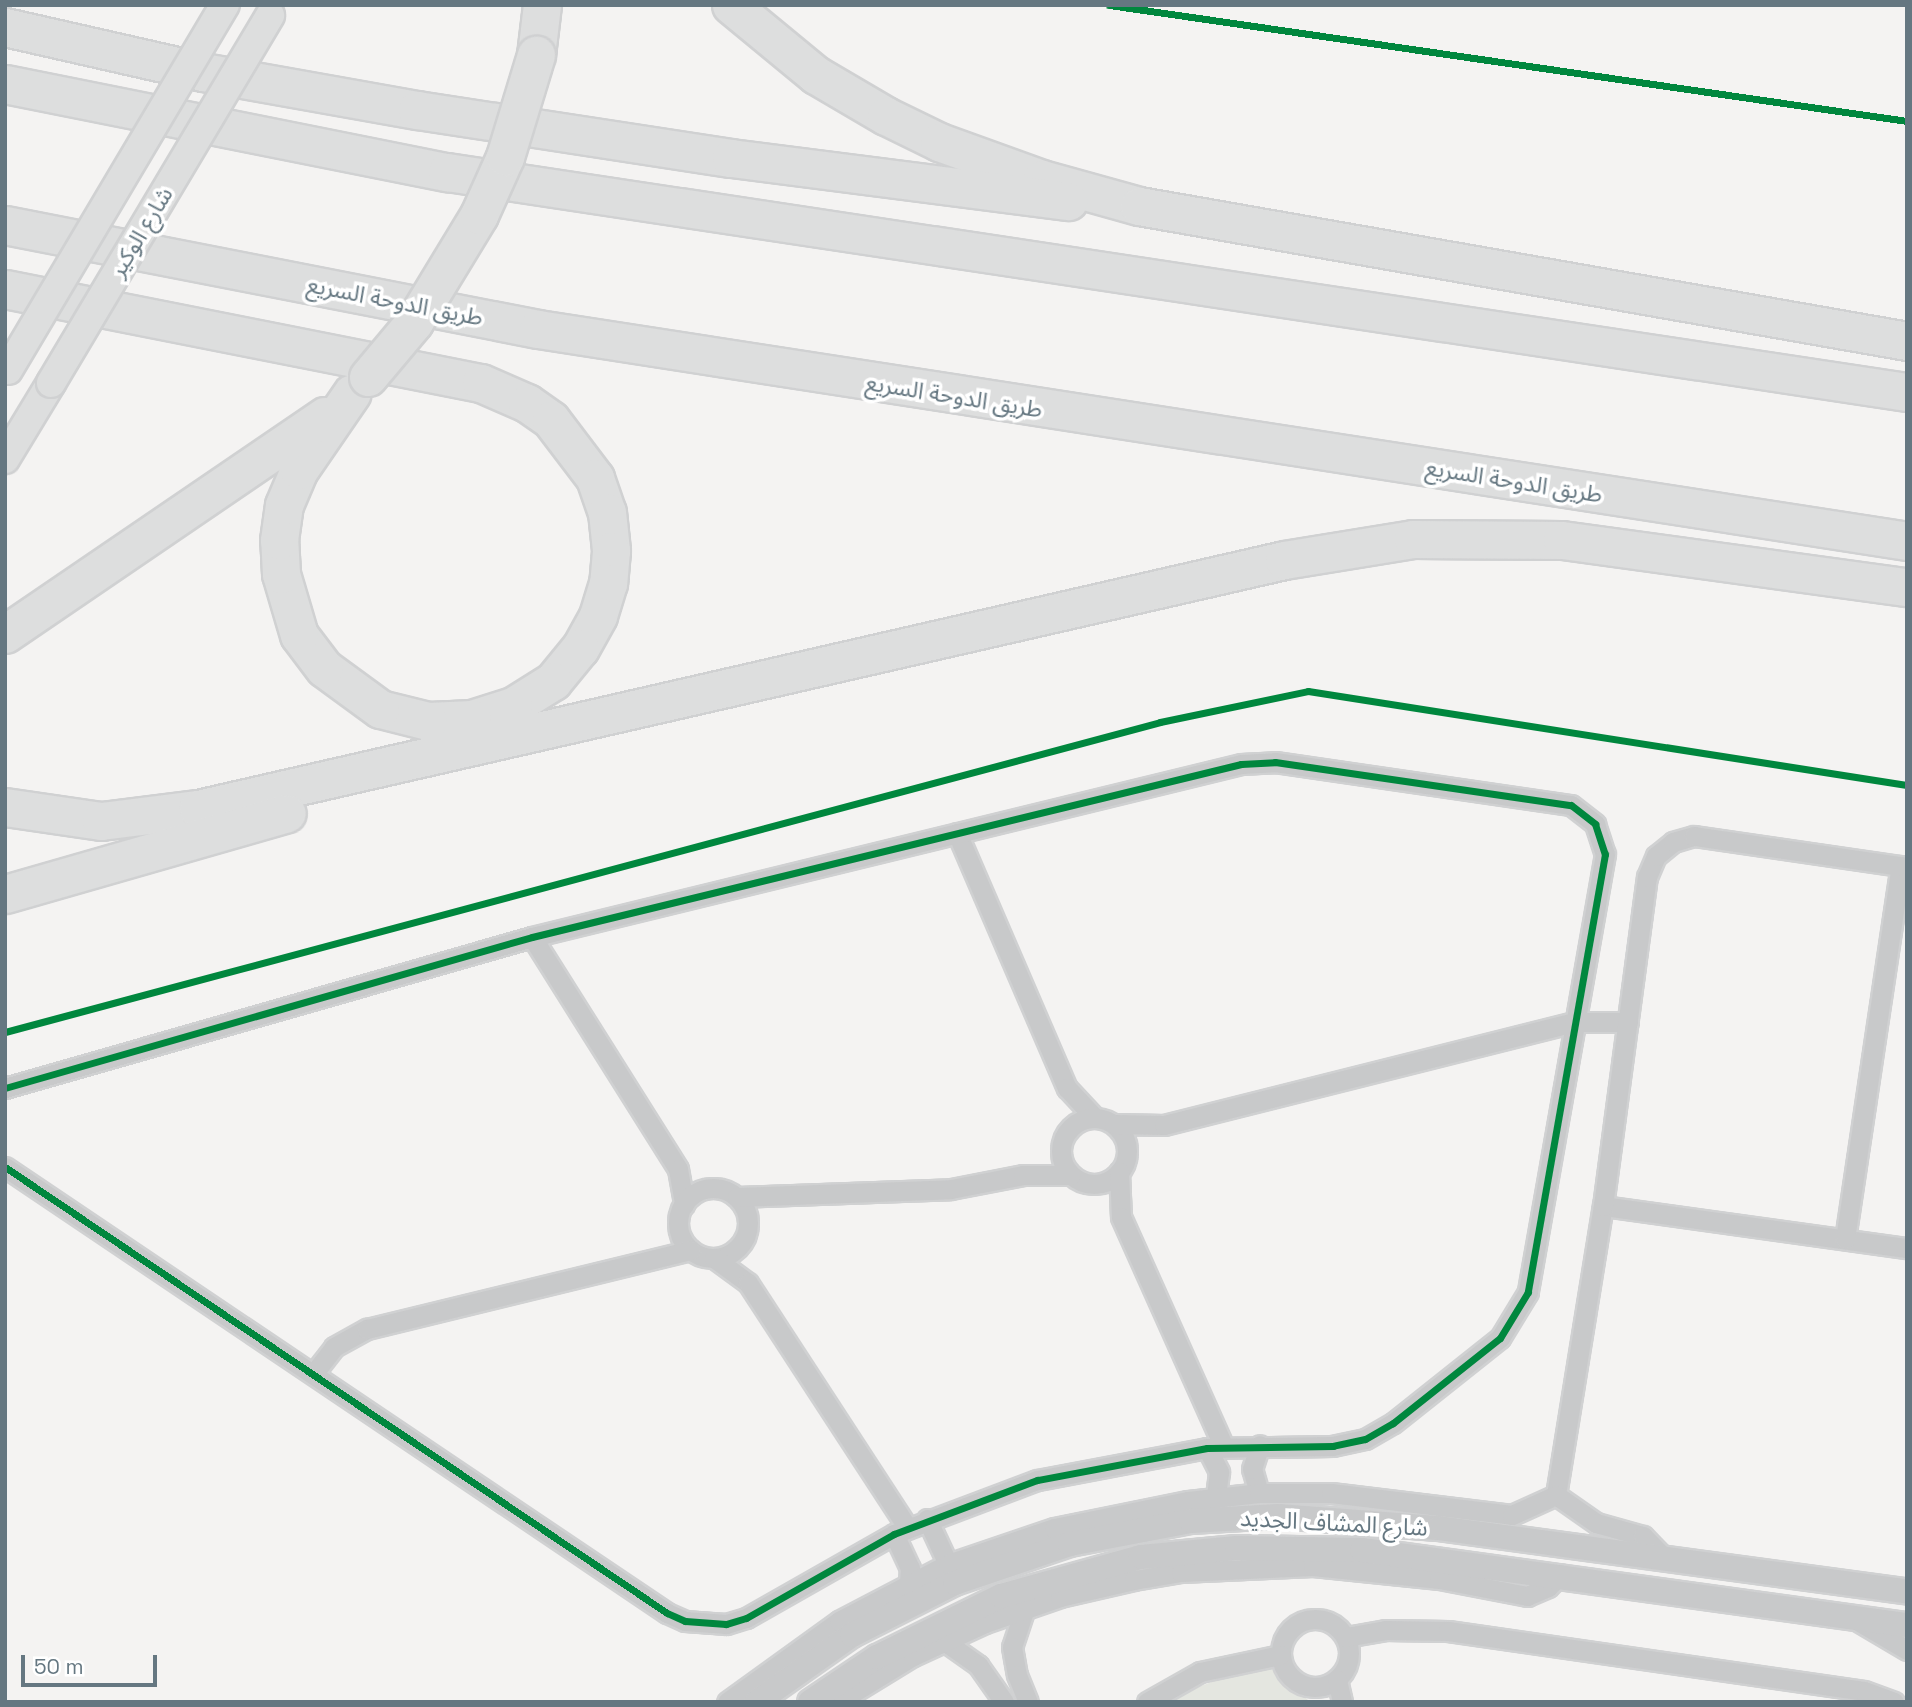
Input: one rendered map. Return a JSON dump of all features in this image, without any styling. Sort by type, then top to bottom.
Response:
[{"type":"highway","points":[[5,289],[481,383],[527,403],[551,420],[595,478],[607,512],[608,583],[598,616],[580,648],[553,681],[513,706],[472,719],[428,720],[380,709],[324,668],[299,635],[281,574],[278,540],[284,505],[299,470],[360,385],[414,322],[479,215],[505,156],[536,55],[542,5]]},
{"type":"highway","points":[[732,5],[816,75],[907,127],[1003,166],[1139,206],[1907,341]]},
{"type":"highway","points":[[5,27],[203,72],[417,110],[1024,199],[1139,206]]},
{"type":"highway","points":[[5,84],[447,172],[1907,392]]},
{"type":"highway","name":"طريق الدوحة السريع","points":[[5,225],[538,330],[1907,541]]},
{"type":"highway","points":[[5,634],[287,444],[360,385]]},
{"type":"highway","points":[[5,807],[55,818],[138,820],[490,746],[1284,561],[1413,539],[1562,540],[1907,587]]},
{"type":"highway","points":[[5,894],[295,811],[490,746]]},
{"type":"main road","name":"شارع الوكير","points":[[6,372],[225,5]]},
{"type":"main road","name":"شارع الوكير","points":[[5,459],[273,10]]},
{"type":"street","points":[[5,1088],[532,937],[1258,762],[1571,805],[1595,824],[1605,854],[1531,1274],[1511,1324],[1393,1423],[1365,1439],[1333,1446],[1216,1447],[1037,1480],[926,1519],[746,1618],[706,1625],[685,1621],[667,1613],[5,1167]]},
{"type":"street","points":[[957,833],[1067,1088],[1094,1117],[1114,1124],[1164,1125],[1574,1021],[1628,1022]]},
{"type":"street","points":[[1556,1495],[1603,1206],[1647,877],[1656,856],[1673,842],[1705,836],[1904,867],[1845,1239]]},
{"type":"street","points":[[532,937],[678,1169],[684,1204],[679,1228],[653,1255]]},
{"type":"street","points":[[1067,1088],[1062,1163],[1121,1217]]},
{"type":"street","points":[[1023,1175],[1078,1122],[1094,1117]]},
{"type":"street","points":[[1114,1124],[1126,1142],[1121,1217],[1216,1447],[1219,1472],[1216,1498]]},
{"type":"street","points":[[678,1169],[711,1188],[737,1197],[779,1198],[827,1191],[951,1189],[1023,1175],[1106,1182],[1164,1125]]},
{"type":"street","points":[[684,1204],[695,1193],[711,1188]]},
{"type":"street","points":[[737,1197],[746,1230],[748,1283]]},
{"type":"street","points":[[714,1258],[732,1252],[746,1230],[779,1198]]},
{"type":"street","points":[[1603,1206],[1907,1248]]},
{"type":"street","points":[[679,1228],[691,1250]]},
{"type":"street","points":[[314,1373],[334,1347],[367,1329],[653,1255],[691,1250],[714,1258],[748,1283],[901,1531],[910,1568],[909,1582]]},
{"type":"street","points":[[1259,1493],[1252,1469],[1260,1445]]},
{"type":"street","points":[[727,1702],[839,1620],[909,1582],[948,1564],[1101,1517],[1259,1493],[1374,1496],[1522,1514],[1556,1495]]},
{"type":"street","points":[[1556,1495],[1596,1523],[1643,1536],[1666,1560]]},
{"type":"street","points":[[1438,1528],[1464,1508]]},
{"type":"street","name":"شارع المشاف الجديد","points":[[757,1702],[818,1656],[915,1600],[1070,1544],[1136,1529],[1235,1517],[1321,1518],[1438,1528],[1907,1591]]},
{"type":"street","points":[[926,1519],[948,1564]]},
{"type":"street","name":"شارع المشاف الجديد","points":[[810,1702],[877,1657],[965,1611],[1051,1580],[1141,1557],[1237,1548],[1334,1548],[1560,1574],[1907,1625]]},
{"type":"street","points":[[838,1702],[944,1641],[1025,1608],[1134,1580],[1225,1569],[1357,1568],[1473,1584],[1519,1596],[1539,1592],[1560,1574]]},
{"type":"street","points":[[1025,1608],[1013,1647],[1017,1675],[1028,1702]]},
{"type":"street","points":[[1852,1616],[1907,1650]]},
{"type":"street","points":[[1306,1619],[1329,1621],[1346,1637],[1349,1660],[1337,1679],[1313,1694],[1289,1676],[1280,1655],[1287,1632],[1306,1619]]},
{"type":"street","points":[[1346,1637],[1385,1630],[1448,1632],[1851,1689],[1894,1702]]},
{"type":"street","points":[[944,1641],[978,1665],[1004,1702]]},
{"type":"street","points":[[1147,1702],[1200,1672],[1280,1655]]},
{"type":"street","points":[[1337,1679],[1342,1702]]},
{"type":"shaded area","points":[[1269,1662],[1310,1702],[1160,1702],[1232,1674]]},
{"type":"cycle path","points":[[1109,5],[1907,121]]},
{"type":"cycle path","points":[[5,1032],[1160,722],[1308,691],[1907,785]]},
{"type":"cycle path","points":[[5,1088],[532,937],[1241,764],[1275,762],[1571,805],[1595,824],[1605,854],[1528,1292],[1500,1338],[1393,1423],[1365,1439],[1333,1446],[1207,1448],[1037,1480],[894,1534],[746,1618],[726,1624],[685,1621],[667,1613],[5,1167]]}]
